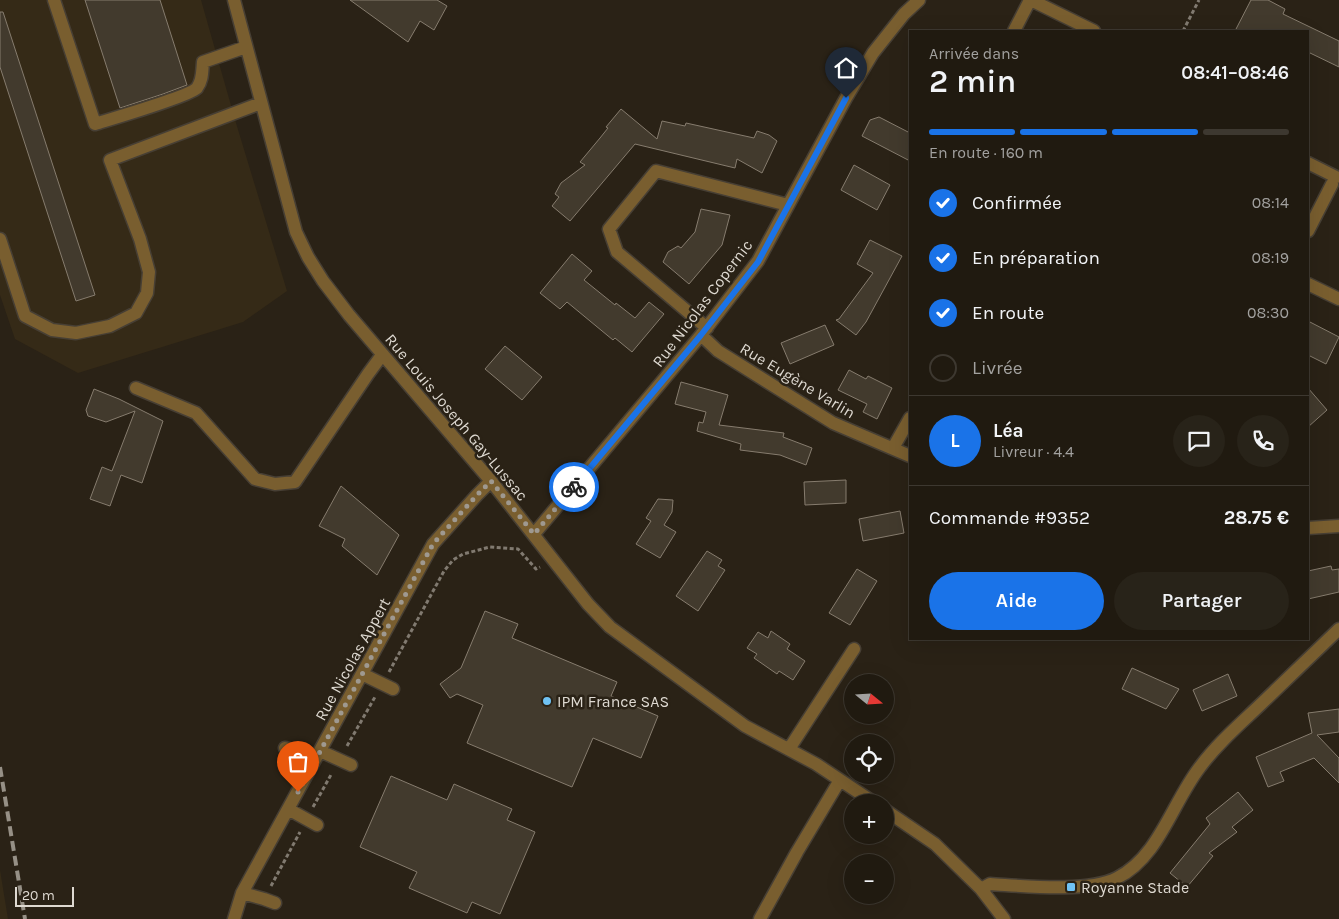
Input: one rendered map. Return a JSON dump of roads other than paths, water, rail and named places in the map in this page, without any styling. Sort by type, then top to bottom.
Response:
[{"type":"street","points":[[54,0],[96,124],[196,90],[202,80],[203,62],[246,47]]},
{"type":"street","name":"Rue Louis Joseph Gay-Lussac","points":[[234,0],[296,232],[308,257],[323,281],[349,315],[491,481],[588,604],[610,627],[745,726],[816,764],[861,794]]},
{"type":"street","name":"Rue Nicolas Copernic","points":[[534,534],[704,332],[758,262],[872,53],[904,14],[919,0]]},
{"type":"street","points":[[1015,30],[1030,0],[1092,30]]},
{"type":"street","points":[[0,239],[25,316],[52,330],[76,333],[110,326],[119,322],[136,313],[147,293],[149,272],[140,239],[110,160],[262,103]]},
{"type":"street","points":[[1309,164],[1336,179],[1309,230]]},
{"type":"street","name":"Rue Eugène Varlin","points":[[788,205],[656,171],[609,229],[617,252],[704,332],[718,351],[832,423],[909,456]]},
{"type":"street","points":[[1309,284],[1339,299]]},
{"type":"street","points":[[136,388],[196,412],[255,479],[275,484],[295,482],[382,355]]},
{"type":"street","points":[[893,448],[909,420]]},
{"type":"street","name":"Rue Nicolas Appert","points":[[234,919],[242,893],[433,544],[491,481]]},
{"type":"street","points":[[1309,528],[1339,526]]},
{"type":"street","points":[[981,889],[990,884],[1071,887],[1095,885],[1115,879],[1132,869],[1152,847],[1199,768],[1224,739],[1339,629]]},
{"type":"street","points":[[789,749],[854,649]]},
{"type":"street","points":[[362,674],[387,686]]},
{"type":"street","points":[[285,748],[318,754],[345,763]]},
{"type":"street","points":[[760,919],[840,780]]},
{"type":"street","points":[[288,809],[312,822]]},
{"type":"street","points":[[894,816],[935,844],[981,889],[1004,919]]},
{"type":"street","points":[[242,893],[270,901]]},
{"type":"railway","points":[[0,767],[25,919]]},
{"type":"place","name":"IPM France SAS","points":[[547,701]]},
{"type":"place","name":"Royanne Stade","points":[[1071,887]]}]
